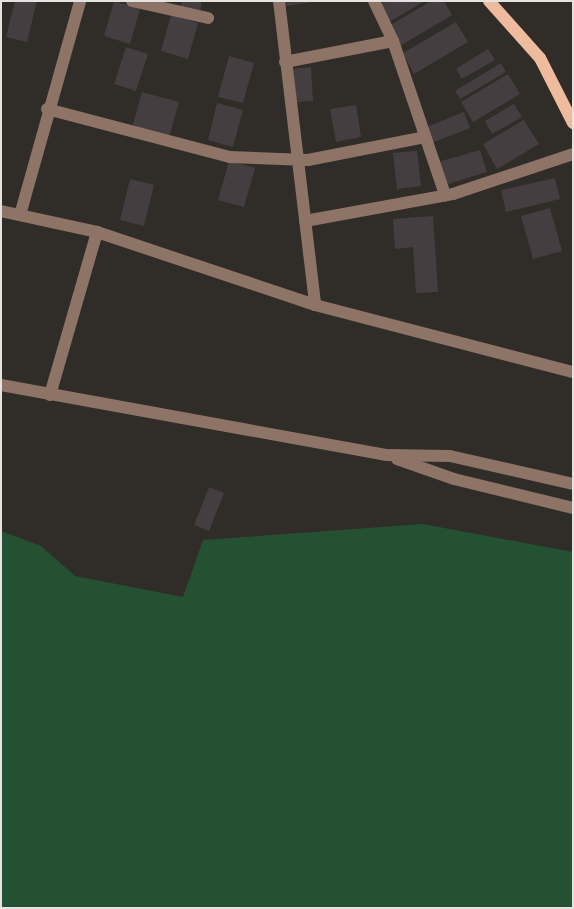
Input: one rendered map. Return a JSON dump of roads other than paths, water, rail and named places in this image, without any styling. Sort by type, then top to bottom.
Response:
[{"type":"main road","points":[[489,1],[540,58],[573,123]]},
{"type":"street","points":[[20,216],[47,109],[80,1]]},
{"type":"street","points":[[132,1],[208,18]]},
{"type":"street","points":[[279,1],[315,305]]},
{"type":"street","points":[[374,1],[393,41],[445,195]]},
{"type":"street","points":[[285,62],[393,41]]},
{"type":"street","points":[[47,109],[230,157],[297,161],[425,137]]},
{"type":"street","points":[[305,221],[445,195],[573,154]]},
{"type":"street","points":[[1,211],[97,232],[315,305],[573,372]]},
{"type":"street","points":[[50,395],[97,232]]},
{"type":"street","points":[[1,385],[386,454],[450,456],[573,484]]},
{"type":"street","points":[[386,454],[454,479],[573,508]]}]
